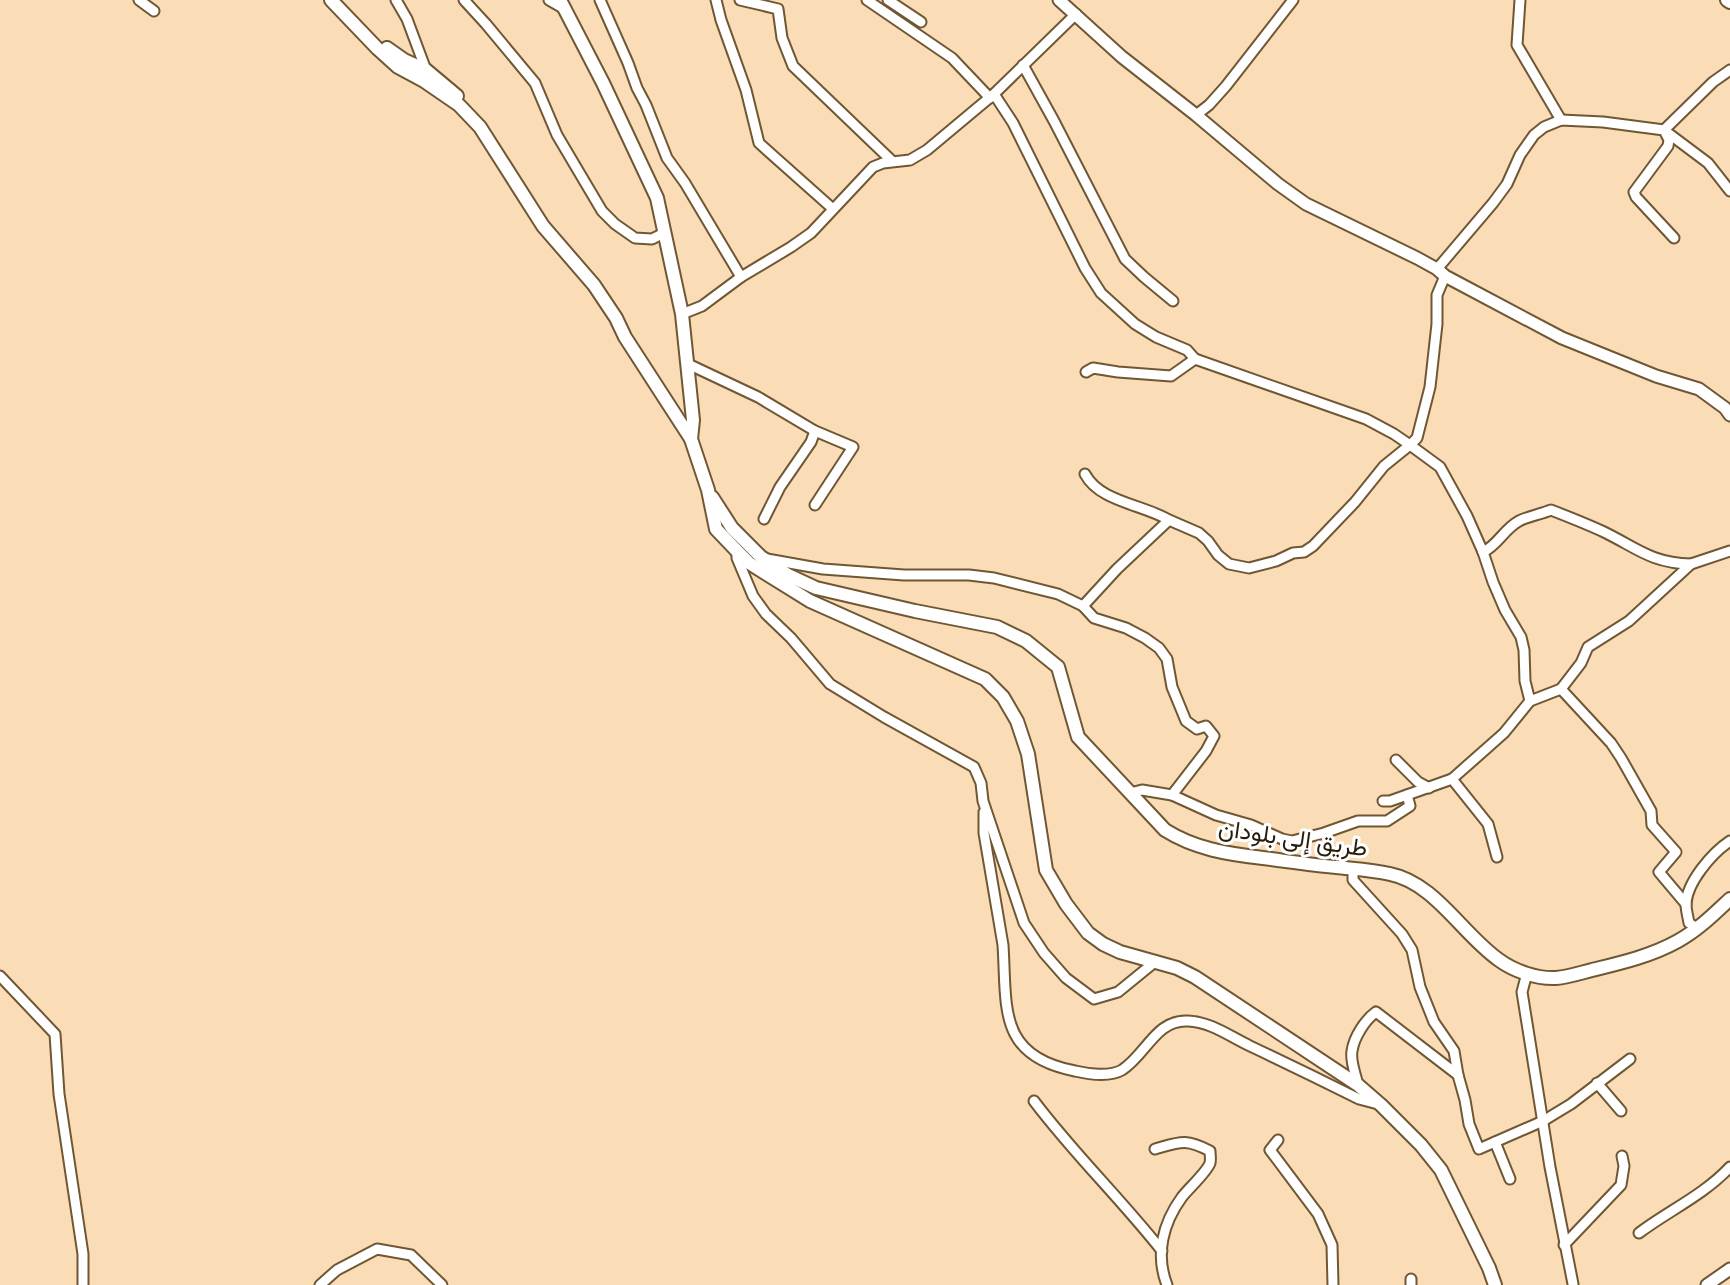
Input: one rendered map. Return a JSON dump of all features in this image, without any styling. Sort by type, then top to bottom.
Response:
[{"type":"main road","points":[[331,0],[345,16],[381,44],[462,99],[495,136],[543,226],[594,285],[691,439],[708,490],[716,529],[749,563],[810,601],[985,679],[1003,697],[1017,721],[1028,754],[1046,870],[1088,933],[1120,952],[1156,961],[1195,977],[1358,1085],[1421,1145],[1441,1170],[1495,1285]]},
{"type":"main road","points":[[562,4],[657,198],[682,314],[693,420],[691,439]]},
{"type":"main road","name":"طريق إلى بلودان","points":[[708,490],[732,528],[761,557],[788,575],[816,588],[997,627],[1026,641],[1058,667],[1078,737],[1165,830],[1180,840],[1226,854],[1353,868],[1410,880],[1423,888],[1500,961],[1535,976],[1556,978],[1656,952],[1681,940],[1730,899]]},
{"type":"street","points":[[139,0],[154,11]]},
{"type":"street","points":[[396,0],[407,19],[414,64]]},
{"type":"street","points":[[464,0],[535,83],[557,135],[602,211],[635,238],[652,239],[664,233]]},
{"type":"street","points":[[549,0],[562,4]]},
{"type":"street","points":[[600,0],[667,158],[741,277]]},
{"type":"street","points":[[716,0],[746,90],[759,143],[833,209]]},
{"type":"street","points":[[740,0],[778,5],[782,38],[793,66],[892,161]]},
{"type":"street","points":[[867,0],[952,58],[992,96],[1013,123],[1085,268],[1101,293],[1135,324],[1187,350],[1195,359],[1366,419],[1394,434],[1440,467],[1467,516],[1505,610],[1521,637],[1530,701]]},
{"type":"street","points":[[888,0],[921,22]]},
{"type":"street","points":[[1059,0],[1122,57],[1306,204],[1562,338],[1656,376],[1699,389],[1730,415]]},
{"type":"street","points":[[1196,115],[1226,86],[1293,0]]},
{"type":"street","points":[[1520,0],[1517,45],[1561,120]]},
{"type":"street","points":[[682,314],[702,306],[811,233],[873,167],[910,160],[927,150],[992,96],[1076,14]]},
{"type":"street","points":[[1023,65],[1125,259],[1173,301]]},
{"type":"street","points":[[1664,130],[1713,82],[1730,70]]},
{"type":"street","points":[[1085,474],[1090,483],[1104,494],[1199,533],[1229,564],[1249,568],[1304,552],[1355,502],[1384,466],[1417,438],[1430,387],[1441,272],[1507,184],[1520,155],[1534,135],[1561,120],[1664,130],[1708,163],[1730,191]]},
{"type":"street","points":[[1664,130],[1669,140],[1668,146],[1634,192],[1674,238]]},
{"type":"street","points":[[1086,372],[1093,368],[1171,376],[1195,359]]},
{"type":"street","points":[[688,364],[758,397],[815,431],[853,447],[815,505]]},
{"type":"street","points":[[764,519],[815,431]]},
{"type":"street","points":[[1483,552],[1492,548],[1510,527],[1522,519],[1551,510],[1669,564],[1691,564],[1730,551]]},
{"type":"street","points":[[1083,606],[1169,520]]},
{"type":"street","points":[[737,551],[753,596],[830,684],[974,767],[981,783],[984,833],[1003,945],[1006,1009],[1018,1040],[1029,1053],[1052,1065],[1075,1071],[1101,1074],[1121,1071],[1166,1025],[1176,1021],[1205,1023],[1359,1099],[1381,1105]]},
{"type":"street","points":[[761,557],[823,569],[994,578],[1058,594],[1083,606],[1094,618],[1145,638],[1159,648],[1167,659],[1172,687],[1186,721],[1197,729],[1206,726],[1214,736],[1172,795]]},
{"type":"street","points":[[1383,801],[1452,779],[1504,733],[1530,701],[1561,689],[1581,663],[1588,647],[1629,621],[1691,564]]},
{"type":"street","points":[[1561,689],[1611,743],[1651,811],[1652,825],[1676,852],[1659,872],[1686,904]]},
{"type":"street","points":[[1396,760],[1418,782],[1429,788]]},
{"type":"street","points":[[1452,779],[1488,824],[1497,857]]},
{"type":"street","points":[[1130,793],[1142,790],[1172,795],[1216,815],[1292,841],[1358,821],[1387,821],[1410,806],[1407,795]]},
{"type":"street","points":[[983,801],[1024,923],[1066,978],[1094,999],[1118,992],[1156,961]]},
{"type":"street","points":[[1697,928],[1689,923],[1688,892],[1704,865],[1730,841]]},
{"type":"street","points":[[1353,868],[1353,880],[1402,934],[1412,950],[1420,987],[1434,1022],[1454,1051],[1469,1124],[1479,1149],[1543,1121],[1571,1104],[1630,1059]]},
{"type":"street","points":[[1527,973],[1522,992],[1573,1284]]},
{"type":"street","points":[[0,976],[55,1034],[59,1094],[83,1254],[83,1285]]},
{"type":"street","points":[[1358,1085],[1351,1052],[1360,1031],[1376,1012],[1458,1075]]},
{"type":"street","points":[[1597,1083],[1621,1111]]},
{"type":"street","points":[[1034,1101],[1057,1132],[1162,1251]]},
{"type":"street","points":[[1278,1140],[1270,1150],[1318,1214],[1332,1245],[1333,1285]]},
{"type":"street","points":[[1155,1149],[1184,1141],[1210,1151],[1210,1165],[1180,1200],[1164,1230],[1163,1275],[1167,1285]]},
{"type":"street","points":[[1495,1142],[1510,1179]]},
{"type":"street","points":[[1564,1245],[1621,1185],[1622,1156]]},
{"type":"street","points":[[1639,1233],[1679,1208],[1730,1167]]},
{"type":"street","points":[[320,1285],[337,1270],[377,1249],[411,1255],[442,1285]]},
{"type":"street","points":[[1707,1285],[1730,1269]]},
{"type":"street","points":[[328,1285],[337,1270]]}]
